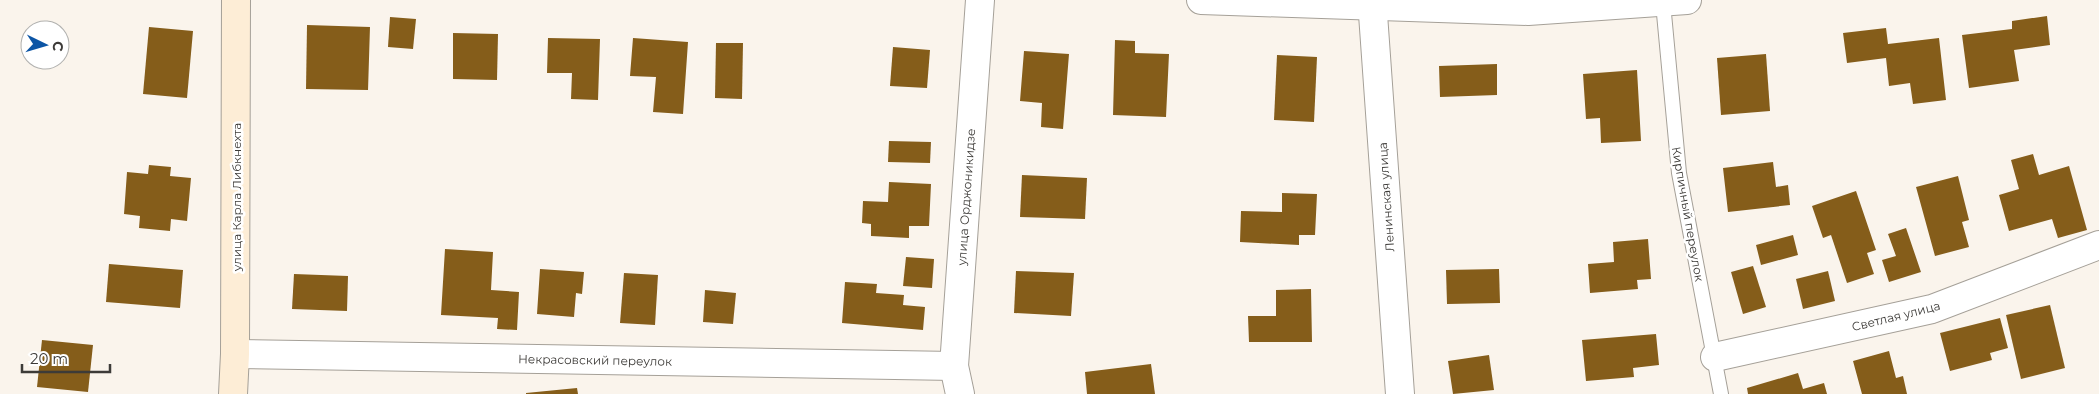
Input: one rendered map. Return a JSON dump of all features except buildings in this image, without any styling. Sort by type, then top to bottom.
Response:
[{"type":"street","name":"улица Карла Либкнехта","points":[[233,394],[235,354],[236,0]]},
{"type":"street","name":"улица Орджоникидзе","points":[[960,394],[954,366],[980,0]]},
{"type":"street","points":[[1200,0],[1372,2],[1528,11],[1675,1]]},
{"type":"street","name":"Ленинская улица","points":[[1372,2],[1400,394]]},
{"type":"street","name":"Светлая улица","points":[[1715,357],[1932,309],[2099,245]]},
{"type":"street","name":"Некрасовский переулок","points":[[235,354],[954,366]]},
{"type":"lane","name":"Кирпичный переулок","points":[[1675,1],[1679,173],[1721,394]]}]
